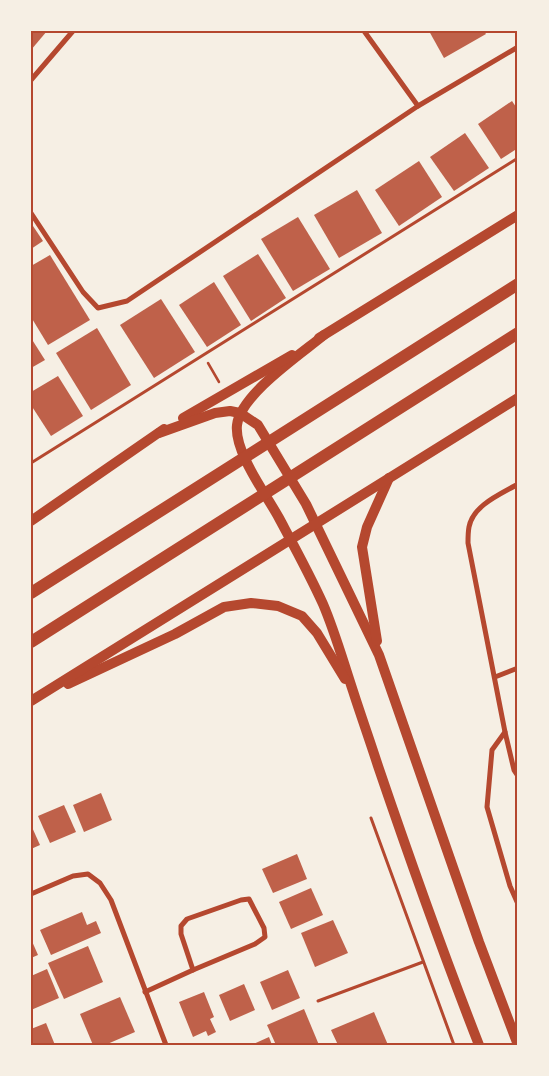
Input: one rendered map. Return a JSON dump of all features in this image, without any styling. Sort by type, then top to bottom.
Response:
[{"type":"highway","points":[[31,593],[518,284]]},
{"type":"highway","points":[[31,642],[518,333]]},
{"type":"main road","points":[[31,520],[158,433],[324,335],[518,215]]},
{"type":"main road","points":[[324,335],[270,379],[248,401],[240,413],[237,424],[240,450],[323,603],[411,864],[479,1045]]},
{"type":"main road","points":[[31,701],[518,398]]},
{"type":"main road","points":[[158,433],[215,413],[230,411],[240,413],[258,426],[306,504],[379,654],[479,942],[518,1045]]},
{"type":"main road","points":[[379,654],[362,548],[367,527],[390,476]]},
{"type":"main road","points":[[31,701],[174,634],[224,607],[251,603],[278,606],[302,616],[317,634],[353,691]]},
{"type":"street","points":[[31,80],[73,31]]},
{"type":"street","points":[[364,31],[418,106]]},
{"type":"street","points":[[31,213],[83,292],[98,308],[127,301],[418,106],[518,47]]},
{"type":"street","points":[[518,484],[489,501],[475,513],[469,526],[468,543],[505,732],[514,770],[518,776]]},
{"type":"street","points":[[495,677],[518,668]]},
{"type":"street","points":[[505,732],[492,750],[487,807],[510,886],[518,904]]},
{"type":"street","points":[[31,894],[73,876],[88,874],[100,883],[111,900],[166,1045]]},
{"type":"street","points":[[146,992],[255,944],[265,937],[264,928],[249,899],[241,900],[188,919],[181,926],[181,934],[193,970]]},
{"type":"lane","points":[[31,463],[518,158]]},
{"type":"lane","points":[[371,818],[454,1045]]},
{"type":"lane","points":[[318,1001],[423,962]]},
{"type":"building","points":[[31,31],[47,31],[31,50]]},
{"type":"building","points":[[429,31],[484,31],[486,34],[444,58]]},
{"type":"building","points":[[512,101],[518,110],[518,148],[501,159],[478,124]]},
{"type":"building","points":[[465,133],[489,168],[454,191],[430,157]]},
{"type":"building","points":[[419,161],[442,197],[399,226],[375,190]]},
{"type":"building","points":[[357,190],[382,233],[339,258],[314,215]]},
{"type":"building","points":[[298,217],[330,269],[293,291],[261,239]]},
{"type":"building","points":[[31,223],[43,241],[31,249]]},
{"type":"building","points":[[258,254],[286,298],[251,321],[223,276]]},
{"type":"building","points":[[50,255],[90,320],[48,345],[31,317],[31,266]]},
{"type":"building","points":[[214,282],[241,325],[207,347],[179,305]]},
{"type":"building","points":[[161,299],[195,352],[154,378],[120,325]]},
{"type":"building","points":[[97,328],[131,385],[91,410],[56,353]]},
{"type":"building","points":[[31,338],[45,360],[31,368]]},
{"type":"building","points":[[58,376],[83,416],[51,436],[31,405],[31,392]]},
{"type":"building","points":[[101,793],[112,820],[84,832],[73,805]]},
{"type":"building","points":[[64,805],[76,832],[50,843],[38,816]]},
{"type":"building","points":[[31,825],[40,845],[31,849]]},
{"type":"building","points":[[297,854],[307,879],[273,893],[262,869]]},
{"type":"building","points":[[311,888],[323,915],[291,929],[279,902]]},
{"type":"building","points":[[82,912],[87,925],[96,921],[101,933],[51,955],[40,930]]},
{"type":"building","points":[[333,920],[348,953],[315,967],[301,933]]},
{"type":"building","points":[[31,939],[38,955],[31,958]]},
{"type":"building","points":[[88,946],[103,982],[64,999],[48,963]]},
{"type":"building","points":[[47,969],[59,998],[31,1010],[31,976]]},
{"type":"building","points":[[288,970],[300,998],[272,1010],[260,982]]},
{"type":"building","points":[[244,984],[255,1010],[230,1021],[219,995]]},
{"type":"building","points":[[204,992],[214,1017],[210,1019],[216,1032],[208,1036],[206,1031],[193,1037],[179,1002]]},
{"type":"building","points":[[120,997],[135,1032],[105,1045],[93,1045],[80,1014]]},
{"type":"building","points":[[304,1009],[319,1045],[276,1045],[267,1025]]},
{"type":"building","points":[[374,1012],[388,1045],[338,1045],[331,1030]]},
{"type":"building","points":[[46,1023],[55,1045],[31,1045],[31,1029]]},
{"type":"building","points":[[269,1037],[272,1045],[251,1045]]}]
